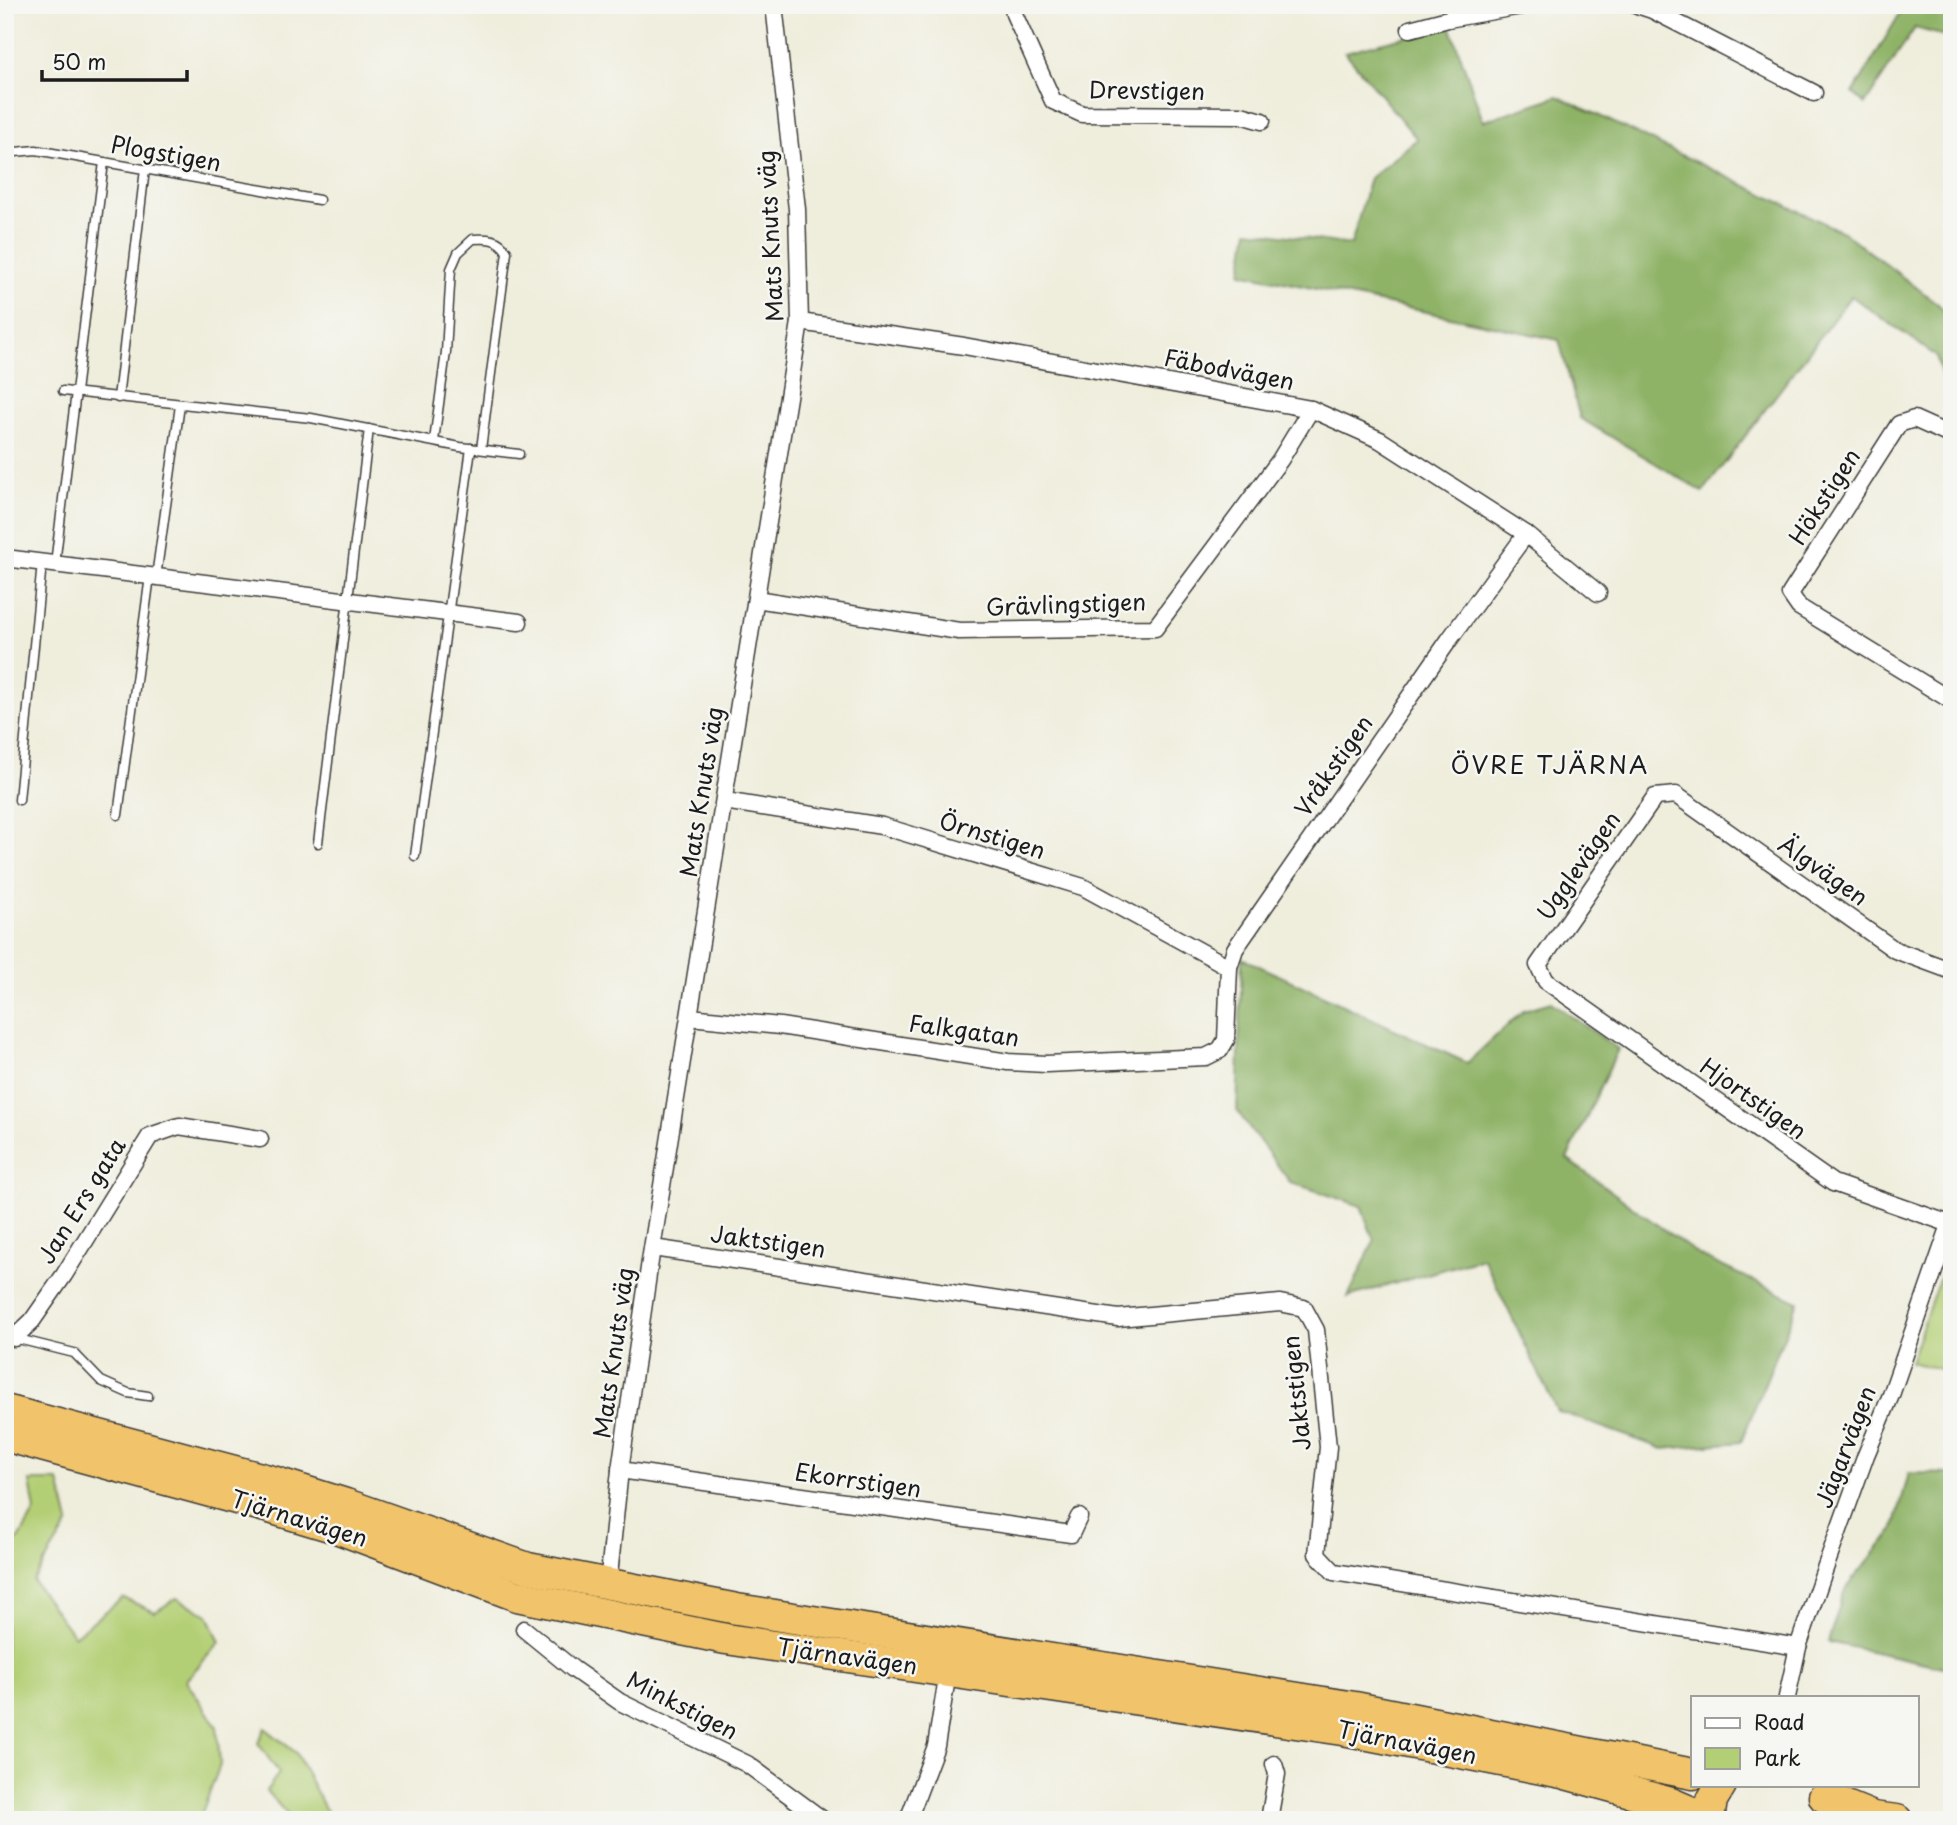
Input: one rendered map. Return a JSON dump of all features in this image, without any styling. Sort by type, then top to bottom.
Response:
[{"type":"highway","name":"Tjärnavägen","points":[[5,1410],[276,1482],[528,1568],[737,1609],[1355,1707],[1691,1774]]},
{"type":"highway","name":"Tjärnavägen","points":[[5,1436],[339,1529],[517,1596],[726,1639],[1343,1730],[1562,1773],[1671,1803],[1692,1812],[1701,1820]]},
{"type":"highway","points":[[1709,1820],[1712,1800],[1720,1786]]},
{"type":"highway","points":[[1823,1801],[1873,1817],[1898,1820]]},
{"type":"street","name":"Mats Knuts väg","points":[[608,1585],[620,1470],[653,1248],[800,322],[797,209],[774,5]]},
{"type":"street","name":"Drevstigen","points":[[1013,5],[1014,14],[1053,101],[1082,114],[1241,115],[1262,121]]},
{"type":"street","points":[[1410,29],[1446,12],[1527,5]]},
{"type":"street","points":[[1637,5],[1652,10],[1814,93]]},
{"type":"street","name":"Fäbodvägen","points":[[800,322],[964,346],[1311,409],[1380,440],[1526,534],[1598,593]]},
{"type":"street","name":"Grävlingstigen","points":[[756,599],[959,631],[1154,628],[1280,460],[1311,409]]},
{"type":"street","name":"Hökstigen","points":[[1952,436],[1914,419],[1899,424],[1790,594],[1799,607],[1952,701]]},
{"type":"street","name":"Vråkstigen","points":[[1226,1040],[1229,967],[1234,949],[1526,534]]},
{"type":"street","points":[[5,558],[519,622]]},
{"type":"street","name":"Älgvägen","points":[[1676,795],[1895,950],[1952,971]]},
{"type":"street","name":"Ugglevägen","points":[[1546,981],[1538,965],[1655,797],[1676,795]]},
{"type":"street","name":"Örnstigen","points":[[724,801],[883,826],[1083,887],[1229,967]]},
{"type":"street","name":"Hjortstigen","points":[[1546,981],[1833,1183],[1951,1221]]},
{"type":"street","name":"Falkgatan","points":[[690,1017],[780,1026],[1008,1062],[1046,1064],[1206,1057],[1220,1050],[1226,1040]]},
{"type":"street","name":"Jan Ers gata","points":[[10,1337],[32,1321],[64,1275],[150,1136],[178,1126],[260,1139]]},
{"type":"street","name":"Jägarvägen","points":[[1789,1696],[1798,1647],[1866,1455],[1891,1395],[1951,1221]]},
{"type":"street","name":"Jaktstigen","points":[[653,1248],[1118,1318],[1280,1303],[1304,1308],[1316,1330],[1328,1447],[1317,1554],[1334,1572],[1798,1647]]},
{"type":"street","name":"Ekorrstigen","points":[[620,1470],[1071,1534],[1079,1517]]},
{"type":"street","name":"Minkstigen","points":[[524,1629],[573,1669],[620,1702],[747,1765],[823,1820]]},
{"type":"street","points":[[908,1820],[936,1746],[948,1672]]},
{"type":"street","points":[[1269,1820],[1277,1774],[1274,1764]]},
{"type":"lane","name":"Plogstigen","points":[[5,153],[36,150],[319,200]]},
{"type":"lane","points":[[19,800],[48,564],[77,393],[104,162]]},
{"type":"lane","points":[[118,398],[145,170]]},
{"type":"lane","points":[[415,856],[450,613],[508,252],[502,244],[488,238],[472,239],[458,253],[451,269],[446,352],[434,442]]},
{"type":"lane","points":[[62,391],[311,418],[434,442],[519,454]]},
{"type":"lane","points":[[118,815],[180,405]]},
{"type":"lane","points":[[317,843],[369,429]]},
{"type":"lane","points":[[10,1337],[74,1353],[101,1381],[128,1393],[148,1396]]},
{"type":"green space","points":[[1905,5],[1952,5],[1952,38],[1915,28],[1865,104],[1853,93]]},
{"type":"green space","points":[[1450,25],[1483,121],[1558,96],[1845,233],[1938,304],[1952,319],[1952,411],[1936,356],[1851,296],[1703,492],[1580,418],[1559,340],[1241,273],[1248,230],[1351,245],[1370,178],[1417,139],[1345,52]]},
{"type":"green space","points":[[1242,958],[1467,1063],[1524,1010],[1551,1002],[1618,1049],[1567,1159],[1700,1256],[1798,1302],[1741,1442],[1663,1449],[1557,1411],[1483,1258],[1348,1297],[1374,1241],[1361,1206],[1290,1182],[1237,1111]]},
{"type":"green space","points":[[1946,1259],[1952,1261],[1952,1372],[1910,1362]]},
{"type":"green space","points":[[1909,1473],[1952,1474],[1952,1669],[1828,1642],[1845,1589],[1893,1531]]},
{"type":"green space","points":[[30,1481],[59,1481],[69,1523],[33,1581],[74,1636],[123,1598],[155,1612],[177,1598],[208,1615],[220,1642],[186,1680],[217,1727],[220,1765],[199,1820],[5,1820],[5,1542],[19,1539],[35,1511]]},
{"type":"green space","points":[[265,1728],[296,1753],[331,1820],[286,1820],[288,1815],[266,1791],[279,1773],[258,1743]]},
{"type":"district","name":"ÖVRE TJÄRNA","points":[[1550,766]]}]
